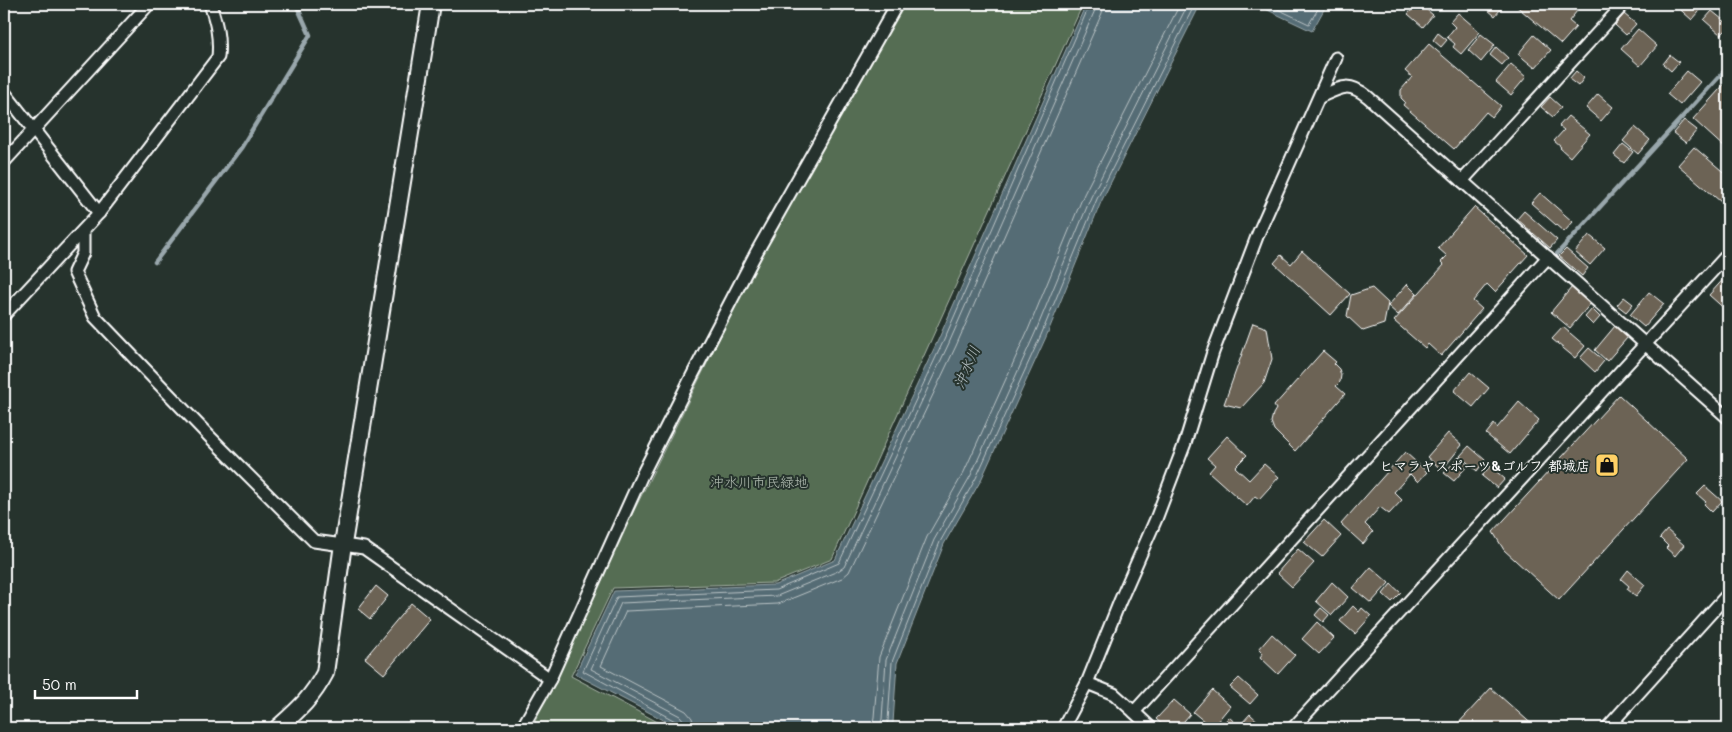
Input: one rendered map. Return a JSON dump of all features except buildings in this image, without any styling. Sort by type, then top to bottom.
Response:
[{"type":"street","points":[[4,162],[149,4]]},
{"type":"street","points":[[4,315],[99,213],[218,57],[219,31],[210,4]]},
{"type":"street","points":[[278,728],[305,704],[317,689],[325,673],[343,544],[431,4]]},
{"type":"street","points":[[522,728],[550,679],[642,475],[693,374],[756,253],[898,4]]},
{"type":"street","points":[[1462,181],[1624,4]]},
{"type":"street","points":[[1063,728],[1087,683],[1156,519],[1185,443],[1213,352],[1258,234],[1336,58]]},
{"type":"street","points":[[1320,97],[1338,88],[1357,88],[1646,343],[1728,418]]},
{"type":"street","points":[[4,92],[99,213]]},
{"type":"street","points":[[83,231],[83,253],[74,272],[94,317],[208,436],[314,541],[364,548],[550,679]]},
{"type":"street","points":[[1293,728],[1728,254]]},
{"type":"street","points":[[1134,712],[1548,257]]},
{"type":"street","points":[[1607,728],[1728,594]]},
{"type":"street","points":[[1087,683],[1114,694],[1151,728]]},
{"type":"green space","name":"沖水川市民緑地","points":[[903,4],[1083,4],[832,559],[774,583],[613,588],[571,676],[669,728],[532,728],[600,579],[750,277]]},
{"type":"water","name":"沖水川","points":[[1086,4],[1200,5],[1101,202],[1046,337],[981,480],[944,544],[897,663],[893,723],[889,728],[679,728],[575,674],[614,591],[775,585],[835,560],[939,338]]},
{"type":"water","points":[[1255,4],[1327,4],[1312,31]]},
{"type":"waterway","points":[[155,262],[241,148],[310,35],[296,4]]},
{"type":"waterway","points":[[1556,255],[1728,67]]},
{"type":"place","name":"ヒマラヤスポーツ&ゴルフ 都城店","points":[[1607,465]]}]
